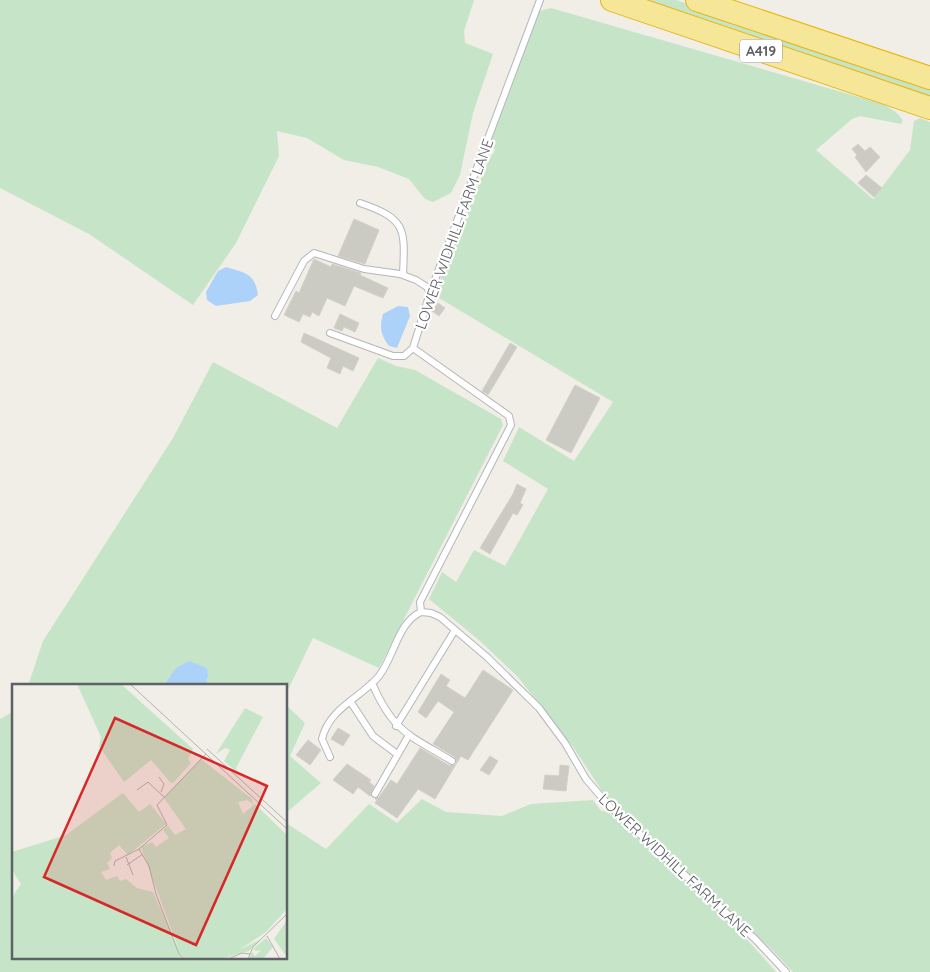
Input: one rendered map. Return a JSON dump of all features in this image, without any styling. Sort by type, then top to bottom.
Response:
[{"type":"highway","name":"A419","points":[[612,0],[930,108]]},
{"type":"highway","name":"A419","points":[[697,0],[930,78]]},
{"type":"lane","name":"LOWER WIDHILL FARM LANE","points":[[421,612],[420,602],[506,437],[512,420],[491,401],[413,348],[430,293],[540,0]]},
{"type":"lane","points":[[360,203],[389,214],[400,226],[404,241],[403,276]]},
{"type":"lane","points":[[275,316],[304,261],[314,253],[364,269],[403,276],[423,283],[430,293]]},
{"type":"lane","points":[[330,333],[394,356],[404,356],[413,348]]},
{"type":"lane","name":"LOWER WIDHILL FARM LANE","points":[[330,757],[323,743],[323,734],[333,717],[372,684],[385,667],[409,621],[421,612],[430,613],[455,630],[512,680],[539,708],[565,743],[586,779],[609,806],[755,939],[786,972]]},
{"type":"lane","points":[[396,726],[455,630]]},
{"type":"lane","points":[[372,684],[384,710],[396,726],[452,761]]},
{"type":"lane","points":[[350,701],[374,736],[397,754]]},
{"type":"lane","points":[[375,794],[409,735]]},
{"type":"green space","points":[[0,0],[474,0],[464,31],[465,43],[493,54],[473,113],[460,175],[451,193],[433,202],[425,199],[409,179],[378,167],[344,160],[307,138],[277,131],[279,156],[236,243],[193,305],[89,234],[0,188]]},
{"type":"green space","points":[[635,0],[676,0],[930,85],[930,100]]},
{"type":"green space","points":[[551,8],[883,104],[899,115],[903,121],[901,124],[860,116],[852,119],[816,150],[873,199],[910,150],[914,121],[920,118],[930,122],[930,972],[793,972],[770,948],[608,800],[573,747],[517,676],[480,641],[429,599],[442,572],[456,582],[474,550],[505,566],[548,489],[503,461],[519,427],[574,461],[613,402],[434,295],[487,164],[495,150],[488,143],[536,12]]},
{"type":"green space","points":[[378,358],[396,366],[415,370],[501,419],[503,425],[379,668],[313,638],[288,690],[288,684],[193,684],[169,677],[164,684],[29,684],[43,641],[173,438],[213,362],[337,428]]},
{"type":"green space","points":[[288,707],[305,723],[290,756],[321,783],[288,811]]},
{"type":"green space","points":[[12,712],[12,960],[288,960],[288,824],[326,849],[369,804],[397,823],[422,799],[446,812],[502,816],[531,804],[593,800],[601,811],[608,812],[695,889],[737,929],[776,972],[0,972],[0,719]]},
{"type":"water","points":[[226,267],[252,278],[258,295],[250,301],[216,306],[207,300],[206,292],[218,271]]},
{"type":"water","points":[[398,306],[408,307],[410,316],[397,348],[389,346],[386,342],[381,323],[383,314]]},
{"type":"water","points":[[189,661],[207,668],[208,676],[206,684],[164,684],[176,668]]},
{"type":"building","points":[[858,144],[865,151],[870,147],[880,157],[866,172],[855,157],[857,155],[852,149]]},
{"type":"building","points":[[866,175],[882,188],[874,197],[858,183]]},
{"type":"building","points":[[354,219],[379,230],[365,264],[338,256]]},
{"type":"building","points":[[314,259],[331,267],[332,264],[361,273],[360,275],[388,288],[383,298],[354,286],[345,306],[327,298],[319,316],[312,312],[310,317],[303,314],[299,322],[284,315],[296,291],[299,293]]},
{"type":"building","points":[[438,303],[445,308],[439,316],[432,311]]},
{"type":"building","points":[[340,314],[359,323],[355,332],[344,327],[342,331],[334,328]]},
{"type":"building","points":[[304,333],[359,358],[353,371],[343,366],[340,374],[327,368],[331,358],[301,342]]},
{"type":"building","points":[[510,343],[517,347],[488,395],[482,391]]},
{"type":"building","points":[[575,385],[600,398],[571,453],[546,440]]},
{"type":"building","points":[[517,484],[526,489],[520,503],[523,505],[517,515],[513,513],[490,554],[480,548],[513,494]]},
{"type":"building","points":[[483,670],[513,690],[468,760],[461,756],[435,799],[418,789],[397,818],[375,803],[377,800],[375,799],[379,797],[391,780],[397,784],[420,748],[450,766],[455,765],[457,762],[455,757],[433,744],[454,712],[438,701],[426,718],[418,712],[441,674],[450,680],[446,686],[465,698]]},
{"type":"building","points":[[338,728],[350,735],[343,746],[331,739]]},
{"type":"building","points":[[308,740],[321,750],[310,765],[296,755]]},
{"type":"building","points":[[490,756],[498,761],[489,775],[480,770]]},
{"type":"building","points":[[347,764],[371,780],[369,782],[374,786],[370,796],[358,787],[353,794],[333,780]]},
{"type":"building","points":[[560,765],[569,766],[566,791],[543,789],[545,775],[559,776]]}]
